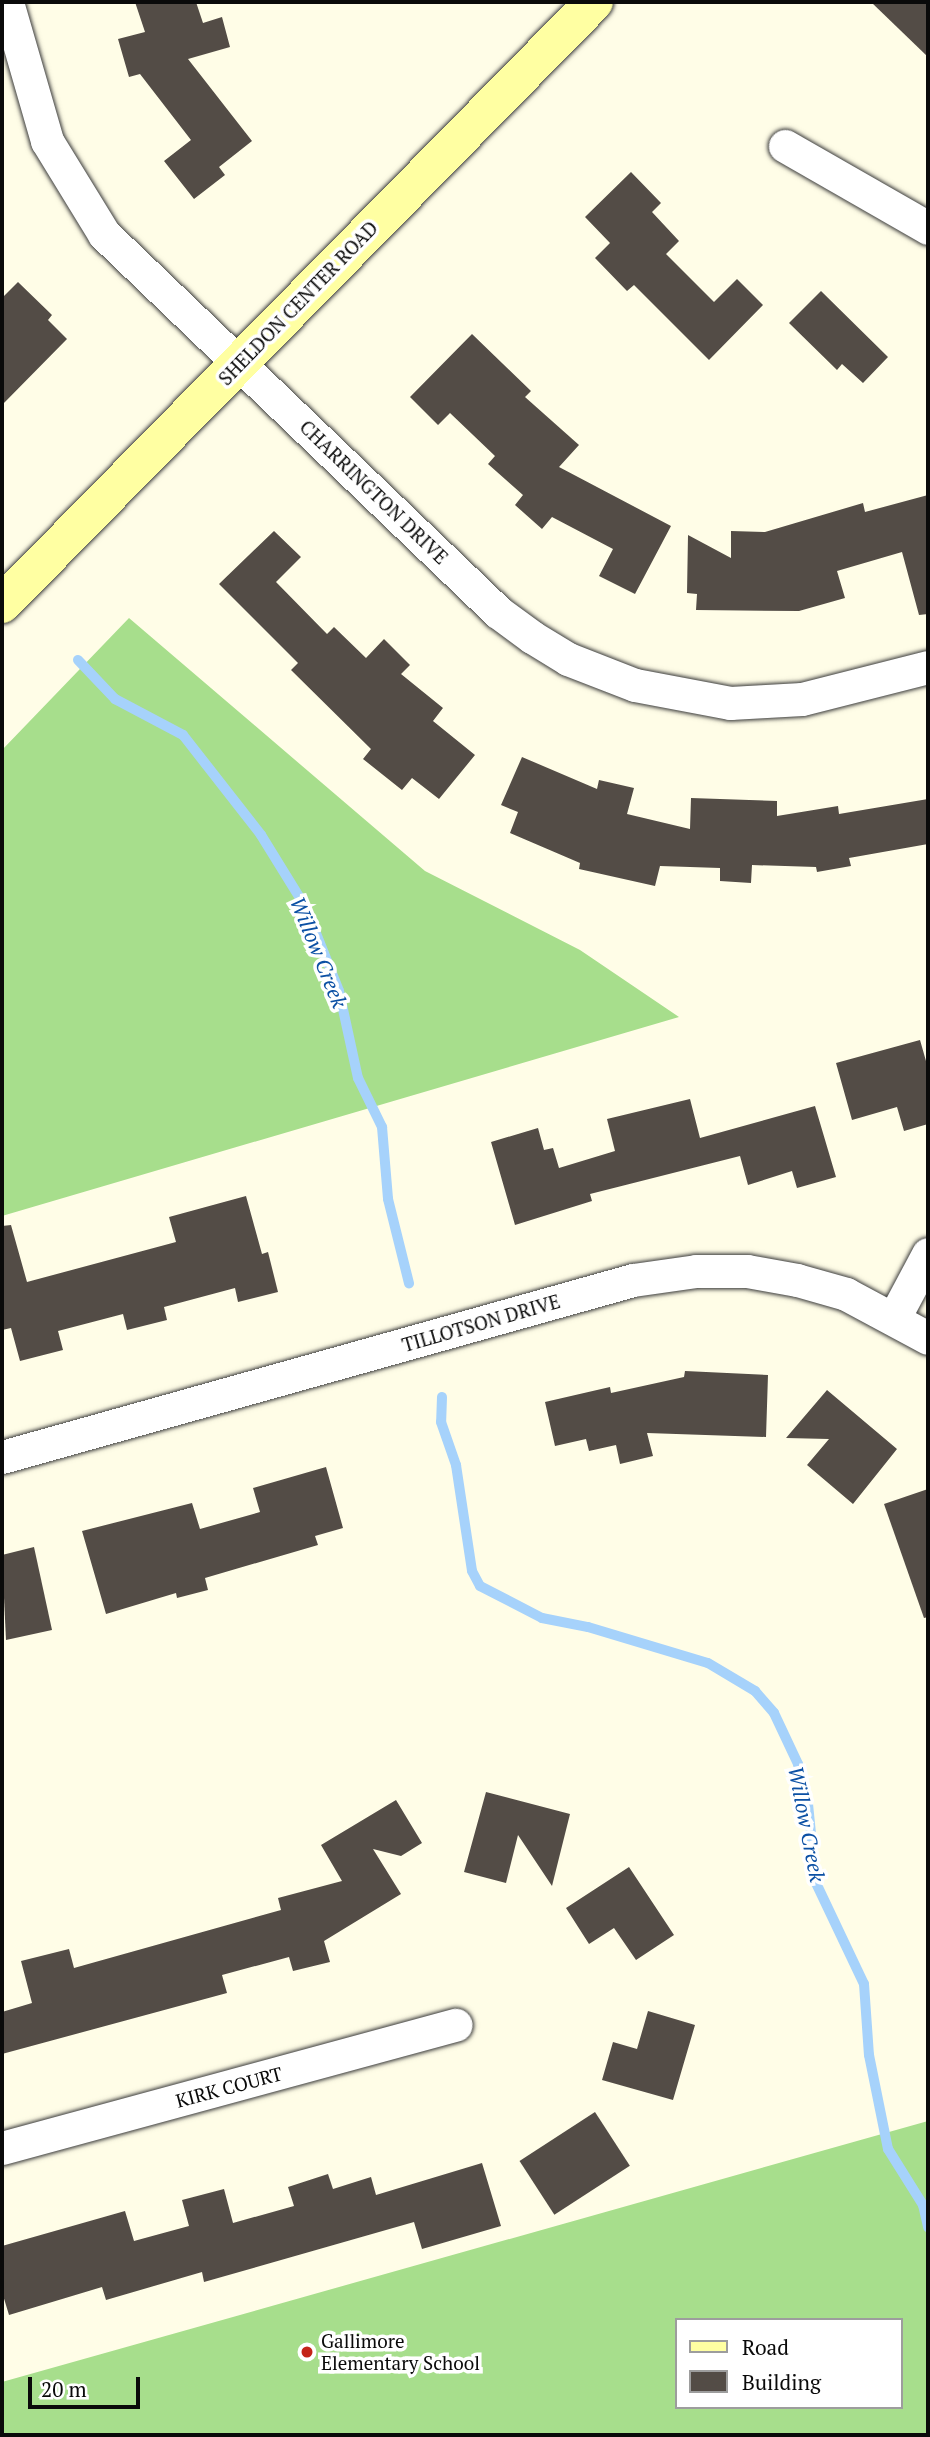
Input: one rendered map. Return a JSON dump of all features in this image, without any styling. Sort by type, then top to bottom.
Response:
[{"type":"main road","name":"SHELDON CENTER ROAD","points":[[2,604],[594,2]]},
{"type":"street","name":"CHARRINGTON DRIVE","points":[[7,2],[47,141],[104,234],[241,362],[498,612],[568,659],[635,685],[730,703],[802,699],[928,667]]},
{"type":"street","points":[[785,146],[928,228]]},
{"type":"street","points":[[895,1316],[928,1254]]},
{"type":"street","name":"TILLOTSON DRIVE","points":[[2,1457],[633,1280],[696,1271],[747,1271],[846,1294],[895,1316],[928,1338]]},
{"type":"street","name":"KIRK COURT","points":[[2,2148],[456,2025]]},
{"type":"green space","points":[[129,618],[425,871],[580,950],[679,1017],[2,1216],[2,750]]},
{"type":"green space","points":[[928,2121],[928,2435],[2,2435],[2,2382]]},
{"type":"building","points":[[135,2],[196,2],[203,23],[222,17],[230,47],[188,59],[252,141],[219,167],[225,175],[194,199],[164,161],[191,140],[140,74],[129,77],[118,39],[145,32]]},
{"type":"building","points":[[871,2],[928,2],[928,57]]},
{"type":"building","points":[[631,172],[661,203],[652,212],[679,241],[666,254],[714,302],[737,279],[763,305],[709,360],[634,285],[627,291],[595,258],[610,243],[585,217]]},
{"type":"building","points":[[18,282],[52,315],[48,320],[67,339],[2,405],[2,298]]},
{"type":"building","points":[[821,291],[888,357],[863,383],[842,364],[837,370],[789,323]]},
{"type":"building","points":[[472,334],[531,391],[525,397],[579,445],[559,467],[671,526],[635,594],[599,576],[613,549],[552,517],[542,529],[515,505],[523,495],[488,464],[495,456],[450,413],[438,425],[410,397]]},
{"type":"building","points":[[928,495],[928,614],[919,615],[902,552],[837,571],[845,598],[799,611],[696,610],[697,594],[687,593],[688,535],[731,558],[731,531],[765,532],[863,503],[865,512]]},
{"type":"building","points":[[274,531],[301,557],[276,582],[327,634],[334,627],[366,658],[384,639],[410,665],[401,674],[443,708],[433,721],[475,755],[439,799],[412,778],[402,790],[363,759],[371,749],[291,670],[298,663],[219,584]]},
{"type":"building","points":[[522,757],[597,789],[599,780],[634,788],[627,814],[690,829],[691,798],[777,801],[777,816],[838,806],[839,814],[928,799],[928,844],[849,858],[851,866],[817,872],[816,867],[752,865],[751,883],[720,881],[720,868],[660,866],[655,886],[579,869],[580,863],[510,833],[518,812],[501,805]]},
{"type":"building","points":[[920,1040],[928,1068],[928,1124],[904,1131],[897,1107],[852,1120],[836,1063]]},
{"type":"building","points":[[690,1099],[700,1138],[815,1106],[836,1177],[797,1188],[792,1171],[748,1185],[740,1156],[590,1194],[592,1201],[515,1225],[491,1142],[538,1128],[544,1150],[553,1148],[559,1168],[615,1151],[607,1119]]},
{"type":"building","points":[[246,1196],[262,1254],[268,1252],[278,1292],[238,1302],[235,1288],[164,1307],[167,1320],[127,1330],[123,1314],[58,1331],[63,1350],[20,1361],[11,1328],[2,1330],[2,1226],[11,1225],[27,1282],[176,1242],[169,1217]]},
{"type":"building","points":[[685,1371],[768,1375],[766,1437],[647,1433],[653,1456],[620,1464],[616,1445],[589,1451],[586,1439],[555,1446],[545,1402],[610,1387],[611,1393],[684,1377]]},
{"type":"building","points":[[827,1390],[897,1449],[853,1504],[807,1465],[829,1439],[786,1438]]},
{"type":"building","points":[[326,1467],[343,1528],[315,1536],[318,1545],[205,1578],[208,1590],[177,1598],[176,1593],[106,1614],[82,1531],[192,1503],[200,1529],[260,1512],[253,1488]]},
{"type":"building","points":[[928,1489],[928,1617],[924,1618],[884,1504]]},
{"type":"building","points":[[34,1547],[52,1630],[6,1640],[2,1555]]},
{"type":"building","points":[[486,1792],[570,1814],[552,1886],[518,1835],[506,1883],[464,1872]]},
{"type":"building","points":[[396,1800],[422,1843],[401,1856],[373,1849],[401,1894],[324,1941],[330,1962],[293,1971],[289,1957],[222,1975],[227,1993],[2,2054],[2,2012],[32,2003],[21,1961],[69,1949],[74,1968],[281,1910],[278,1898],[342,1881],[321,1845]]},
{"type":"building","points":[[629,1867],[674,1935],[636,1960],[614,1928],[589,1944],[566,1908]]},
{"type":"building","points":[[648,2011],[695,2025],[673,2100],[602,2080],[613,2042],[637,2049]]},
{"type":"building","points":[[595,2112],[630,2166],[554,2215],[520,2161]]},
{"type":"building","points":[[482,2163],[501,2226],[422,2249],[414,2222],[204,2282],[202,2272],[106,2300],[102,2287],[9,2315],[2,2292],[2,2246],[125,2211],[134,2241],[189,2226],[182,2200],[224,2189],[233,2223],[294,2206],[288,2187],[328,2174],[333,2189],[371,2177],[376,2195]]},
{"type":"waterway","name":"Willow Creek","points":[[78,660],[115,699],[183,735],[261,835],[306,908],[339,991],[358,1078],[382,1127],[388,1199],[409,1283]]},
{"type":"waterway","name":"Willow Creek","points":[[442,1397],[441,1422],[456,1465],[472,1571],[480,1586],[542,1618],[588,1627],[708,1663],[755,1691],[774,1713],[798,1764],[808,1804],[816,1883],[864,1984],[869,2055],[888,2149],[923,2205],[928,2227]]},
{"type":"place","name":"Gallimore Elementary School","points":[[307,2352]]}]
